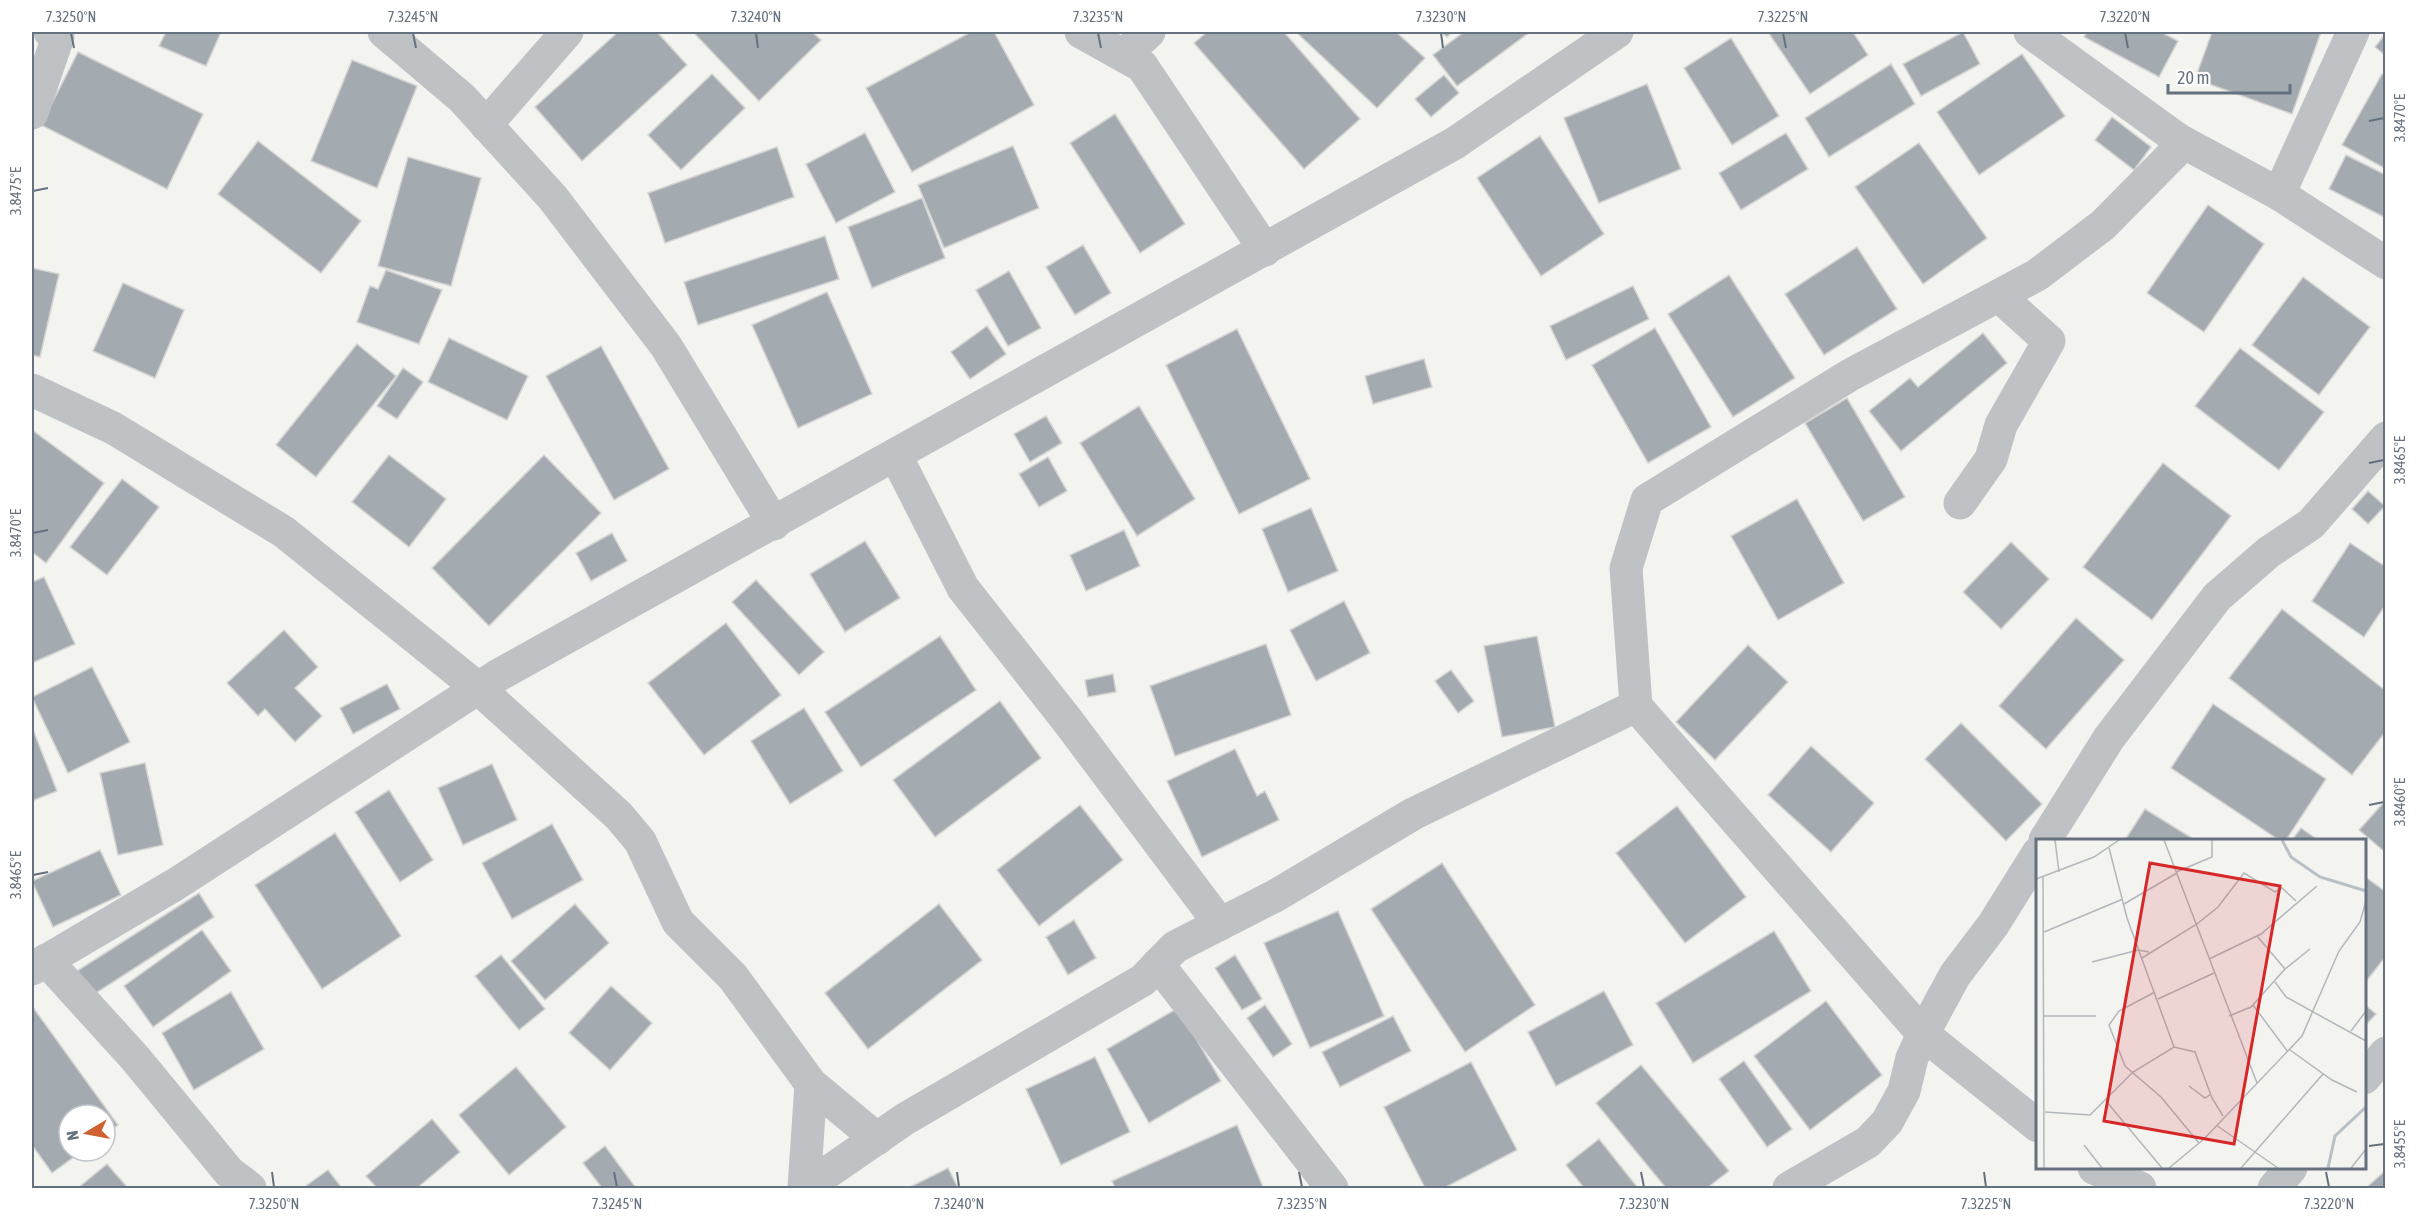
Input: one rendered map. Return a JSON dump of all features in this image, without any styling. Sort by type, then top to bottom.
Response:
[{"type":"street","points":[[32,113],[58,37],[50,32]]},
{"type":"street","points":[[384,32],[462,98],[554,198],[666,346],[774,524]]},
{"type":"street","points":[[486,125],[567,32]]},
{"type":"street","points":[[1081,32],[1142,66],[1264,250]]},
{"type":"street","points":[[1124,55],[1149,32]]},
{"type":"street","points":[[250,1188],[229,1172],[135,1058],[36,964],[176,884],[477,688],[1455,143],[1617,32]]},
{"type":"street","points":[[2030,32],[2184,143],[2278,194],[2385,263]]},
{"type":"street","points":[[2278,194],[2353,32]]},
{"type":"street","points":[[2036,1125],[1923,1035],[1636,706],[1626,568],[1647,500],[1850,375],[2037,275],[2103,225],[2184,143]]},
{"type":"street","points":[[1960,503],[1991,459],[2001,425],[2049,341],[1999,296]]},
{"type":"street","points":[[32,390],[113,428],[284,532],[477,688],[619,816],[640,842],[678,922],[732,977],[811,1083],[877,1139]]},
{"type":"street","points":[[2046,839],[2109,738],[2217,597],[2269,552],[2311,524],[2385,438]]},
{"type":"street","points":[[896,456],[963,588],[1067,720],[1220,924]]},
{"type":"street","points":[[804,1188],[905,1119],[1143,980],[1175,947],[1275,896],[1413,814],[1636,706]]},
{"type":"street","points":[[1789,1188],[1868,1142],[1887,1122],[1904,1091],[1912,1058],[1955,975],[1993,925],[2036,855]]},
{"type":"street","points":[[1158,964],[1332,1188]]},
{"type":"street","points":[[2366,1076],[2385,1053]]},
{"type":"street","points":[[804,1188],[811,1083]]},
{"type":"street","points":[[2098,1169],[2140,1188]]},
{"type":"street","points":[[2274,1188],[2289,1169]]},
{"type":"building","points":[[166,32],[221,32],[206,66],[159,46]]},
{"type":"building","points":[[618,32],[657,32],[687,65],[582,161],[535,107]]},
{"type":"building","points":[[693,32],[812,32],[821,40],[759,101]]},
{"type":"building","points":[[971,32],[994,32],[1034,105],[912,172],[866,88]]},
{"type":"building","points":[[1207,32],[1284,32],[1360,119],[1304,169],[1194,43]]},
{"type":"building","points":[[1296,32],[1396,32],[1425,58],[1377,108]]},
{"type":"building","points":[[1441,32],[1452,32],[1447,37]]},
{"type":"building","points":[[1464,32],[1530,32],[1457,86],[1433,55]]},
{"type":"building","points":[[1768,32],[1853,32],[1868,55],[1810,94]]},
{"type":"building","points":[[1963,32],[1980,64],[1921,96],[1903,64]]},
{"type":"building","points":[[2087,32],[2161,32],[2178,41],[2159,77],[2084,37]]},
{"type":"building","points":[[2212,32],[2321,32],[2292,114],[2195,79]]},
{"type":"building","points":[[2386,33],[2386,56],[2375,47]]},
{"type":"building","points":[[1731,38],[1779,116],[1732,145],[1684,68]]},
{"type":"building","points":[[78,52],[203,114],[167,189],[41,125]]},
{"type":"building","points":[[2022,54],[2065,116],[1979,175],[1937,112]]},
{"type":"building","points":[[352,60],[417,86],[377,188],[311,161]]},
{"type":"building","points":[[1891,64],[1915,104],[1829,157],[1805,118]]},
{"type":"building","points":[[712,74],[745,108],[681,170],[648,135]]},
{"type":"building","points":[[2382,74],[2386,76],[2386,169],[2342,145]]},
{"type":"building","points":[[1444,75],[1459,93],[1431,117],[1415,99]]},
{"type":"building","points":[[1647,84],[1681,169],[1599,203],[1564,118]]},
{"type":"building","points":[[1115,114],[1185,224],[1140,253],[1070,143]]},
{"type":"building","points":[[2112,117],[2151,147],[2134,170],[2095,140]]},
{"type":"building","points":[[865,133],[895,192],[836,223],[806,164]]},
{"type":"building","points":[[1786,133],[1808,169],[1741,210],[1719,173]]},
{"type":"building","points":[[1540,136],[1604,234],[1541,276],[1477,178]]},
{"type":"building","points":[[258,141],[361,221],[321,273],[218,194]]},
{"type":"building","points":[[1919,143],[1987,238],[1923,284],[1855,187]]},
{"type":"building","points":[[1013,146],[1039,208],[944,248],[918,185]]},
{"type":"building","points":[[777,147],[794,197],[665,243],[648,193]]},
{"type":"building","points":[[2346,155],[2386,175],[2386,218],[2329,189]]},
{"type":"building","points":[[408,157],[481,178],[451,286],[378,266]]},
{"type":"building","points":[[922,198],[945,258],[872,288],[848,227]]},
{"type":"building","points":[[2208,205],[2264,244],[2204,332],[2147,293]]},
{"type":"building","points":[[825,236],[839,279],[698,325],[684,282]]},
{"type":"building","points":[[1083,245],[1111,293],[1075,315],[1046,267]]},
{"type":"building","points":[[1857,247],[1897,309],[1824,355],[1785,294]]},
{"type":"building","points":[[32,268],[59,274],[40,357],[32,355]]},
{"type":"building","points":[[386,270],[442,290],[419,344],[357,322],[370,286],[378,289]]},
{"type":"building","points":[[1009,271],[1041,328],[1008,346],[976,290]]},
{"type":"building","points":[[1729,275],[1795,378],[1733,417],[1668,314]]},
{"type":"building","points":[[2303,277],[2370,327],[2319,395],[2252,345]]},
{"type":"building","points":[[123,283],[184,310],[155,378],[93,351]]},
{"type":"building","points":[[1633,286],[1649,319],[1566,360],[1550,326]]},
{"type":"building","points":[[827,292],[872,394],[798,428],[752,325]]},
{"type":"building","points":[[987,326],[1006,354],[970,379],[951,352]]},
{"type":"building","points":[[1655,328],[1711,427],[1648,463],[1592,365]]},
{"type":"building","points":[[1237,329],[1310,479],[1239,514],[1166,365]]},
{"type":"building","points":[[1983,333],[2007,363],[1901,451],[1869,411],[1910,378],[1918,387]]},
{"type":"building","points":[[449,338],[528,376],[507,420],[428,382]]},
{"type":"building","points":[[357,344],[396,376],[316,477],[276,445]]},
{"type":"building","points":[[601,346],[669,469],[614,500],[546,376]]},
{"type":"building","points":[[2240,348],[2324,412],[2279,470],[2195,406]]},
{"type":"building","points":[[1424,359],[1432,387],[1373,404],[1365,376]]},
{"type":"building","points":[[403,368],[423,382],[397,419],[377,406]]},
{"type":"building","points":[[1847,398],[1905,497],[1863,521],[1805,423]]},
{"type":"building","points":[[1139,406],[1195,499],[1137,536],[1080,443]]},
{"type":"building","points":[[1046,416],[1062,443],[1030,462],[1014,434]]},
{"type":"building","points":[[32,430],[104,483],[46,563],[32,552]]},
{"type":"building","points":[[389,455],[446,499],[409,547],[352,502]]},
{"type":"building","points":[[544,455],[601,513],[489,626],[432,568]]},
{"type":"building","points":[[1048,457],[1067,491],[1039,507],[1019,474]]},
{"type":"building","points":[[2163,463],[2231,516],[2152,620],[2083,567]]},
{"type":"building","points":[[122,479],[159,507],[107,575],[70,547]]},
{"type":"building","points":[[2368,491],[2385,506],[2368,524],[2352,509]]},
{"type":"building","points":[[1797,499],[1844,583],[1778,620],[1731,536]]},
{"type":"building","points":[[1311,508],[1338,571],[1288,592],[1262,529]]},
{"type":"building","points":[[1124,530],[1140,566],[1086,591],[1070,555]]},
{"type":"building","points":[[612,533],[627,561],[591,581],[576,553]]},
{"type":"building","points":[[865,541],[900,598],[845,632],[810,574]]},
{"type":"building","points":[[2011,542],[2049,579],[2001,629],[1963,592]]},
{"type":"building","points":[[2350,543],[2386,567],[2386,604],[2364,637],[2312,601]]},
{"type":"building","points":[[44,577],[75,644],[32,663],[32,582]]},
{"type":"building","points":[[756,580],[824,652],[799,675],[732,602]]},
{"type":"building","points":[[1344,601],[1370,653],[1316,681],[1290,630]]},
{"type":"building","points":[[2282,609],[2386,691],[2386,731],[2352,775],[2229,678]]},
{"type":"building","points":[[2076,618],[2124,660],[2046,749],[1999,706]]},
{"type":"building","points":[[726,623],[781,695],[704,755],[648,683]]},
{"type":"building","points":[[284,630],[318,667],[295,688],[322,716],[295,742],[265,709],[258,716],[227,683]]},
{"type":"building","points":[[940,636],[976,690],[861,767],[825,712]]},
{"type":"building","points":[[1537,636],[1555,727],[1502,737],[1484,646]]},
{"type":"building","points":[[1266,644],[1291,715],[1175,756],[1150,686]]},
{"type":"building","points":[[1748,645],[1788,682],[1715,760],[1676,722]]},
{"type":"building","points":[[92,667],[130,742],[68,773],[32,697]]},
{"type":"building","points":[[1451,670],[1474,701],[1458,713],[1435,681]]},
{"type":"building","points":[[1113,674],[1116,692],[1088,697],[1085,680]]},
{"type":"building","points":[[387,684],[400,709],[353,734],[340,708]]},
{"type":"building","points":[[1000,701],[1041,758],[935,837],[893,780]]},
{"type":"building","points":[[2213,704],[2326,779],[2287,839],[2278,839],[2171,768]]},
{"type":"building","points":[[804,708],[843,771],[790,804],[751,741]]},
{"type":"building","points":[[1961,723],[2042,804],[2006,841],[1925,759]]},
{"type":"building","points":[[32,727],[57,791],[32,801]]},
{"type":"building","points":[[1811,746],[1874,803],[1831,852],[1768,795]]},
{"type":"building","points":[[1235,749],[1257,796],[1265,791],[1279,820],[1202,857],[1167,781]]},
{"type":"building","points":[[145,763],[163,845],[118,855],[100,773]]},
{"type":"building","points":[[492,764],[517,820],[463,845],[438,788]]},
{"type":"building","points":[[389,790],[433,860],[400,882],[355,812]]},
{"type":"building","points":[[2386,800],[2386,853],[2359,830]]},
{"type":"building","points":[[1080,805],[1123,860],[1039,926],[997,870]]},
{"type":"building","points":[[1677,806],[1746,897],[1685,943],[1616,853]]},
{"type":"building","points":[[2145,809],[2193,839],[2126,839]]},
{"type":"building","points":[[552,824],[583,880],[512,919],[482,863]]},
{"type":"building","points":[[2301,828],[2317,839],[2293,839]]},
{"type":"building","points":[[335,833],[401,936],[322,989],[255,885]]},
{"type":"building","points":[[100,850],[121,895],[53,927],[32,881]]},
{"type":"building","points":[[1442,863],[1535,1005],[1465,1052],[1371,909]]},
{"type":"building","points":[[2366,877],[2386,892],[2386,956],[2366,981]]},
{"type":"building","points":[[199,893],[214,917],[93,995],[77,971]]},
{"type":"building","points":[[575,904],[609,943],[545,1000],[511,961]]},
{"type":"building","points":[[939,904],[982,960],[868,1049],[825,993]]},
{"type":"building","points":[[1338,911],[1384,1016],[1310,1048],[1264,943]]},
{"type":"building","points":[[1074,920],[1096,958],[1068,975],[1046,937]]},
{"type":"building","points":[[202,930],[231,971],[153,1027],[124,986]]},
{"type":"building","points":[[1774,931],[1811,991],[1693,1063],[1656,1003]]},
{"type":"building","points":[[501,955],[545,1009],[519,1030],[475,976]]},
{"type":"building","points":[[1235,955],[1262,999],[1242,1010],[1215,968]]},
{"type":"building","points":[[611,986],[652,1023],[610,1070],[569,1033]]},
{"type":"building","points":[[1604,991],[1633,1045],[1556,1086],[1528,1032]]},
{"type":"building","points":[[231,992],[264,1049],[194,1090],[162,1033]]},
{"type":"building","points":[[1826,1001],[1882,1075],[1810,1130],[1754,1056]]},
{"type":"building","points":[[1265,1005],[1292,1044],[1273,1057],[1247,1018]]},
{"type":"building","points":[[32,1006],[102,1103],[57,1103],[57,1163],[66,1163],[52,1173],[32,1145]]},
{"type":"building","points":[[2366,1006],[2376,1014],[2366,1025]]},
{"type":"building","points":[[1178,1008],[1221,1081],[1149,1123],[1107,1049]]},
{"type":"building","points":[[1393,1016],[1411,1051],[1340,1087],[1322,1052]]},
{"type":"building","points":[[1095,1057],[1130,1132],[1061,1165],[1026,1089]]},
{"type":"building","points":[[1744,1061],[1792,1129],[1767,1147],[1719,1079]]},
{"type":"building","points":[[1471,1062],[1517,1150],[1444,1188],[1425,1188],[1384,1107]]},
{"type":"building","points":[[1641,1065],[1729,1171],[1707,1188],[1666,1188],[1596,1103]]},
{"type":"building","points":[[516,1067],[566,1127],[509,1175],[459,1115]]},
{"type":"building","points":[[432,1119],[460,1152],[417,1188],[377,1188],[366,1176]]},
{"type":"building","points":[[1237,1125],[1263,1187],[1115,1188],[1112,1181]]},
{"type":"building","points":[[1599,1139],[1638,1188],[1584,1188],[1566,1165]]},
{"type":"building","points":[[605,1146],[636,1188],[602,1188],[583,1163]]},
{"type":"building","points":[[107,1164],[128,1188],[78,1188]]},
{"type":"building","points":[[948,1168],[958,1188],[908,1188]]},
{"type":"building","points":[[328,1170],[342,1188],[303,1188]]},
{"type":"building","points":[[2386,1170],[2386,1188],[2366,1188]]}]
